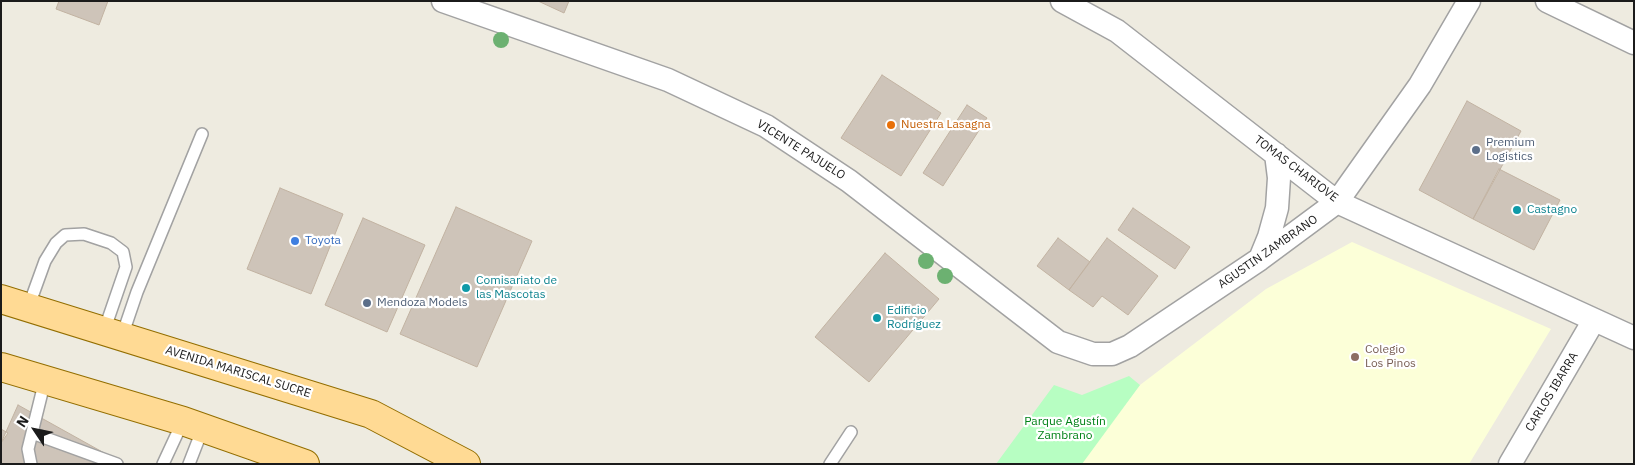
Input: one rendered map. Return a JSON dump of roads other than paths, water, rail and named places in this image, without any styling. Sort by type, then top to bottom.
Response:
[{"type":"main road","name":"AVENIDA MARISCAL SUCRE","points":[[1,299],[371,414],[466,464]]},
{"type":"main road","points":[[1,367],[193,425],[305,464]]},
{"type":"street","name":"VICENTE PAJUELO","points":[[443,1],[468,5],[668,80],[766,126],[849,181],[1058,342],[1093,354]]},
{"type":"street","name":"TOMAS CHARIOVE","points":[[1062,1],[1117,31],[1337,202],[1634,338]]},
{"type":"street","name":"AGUSTIN ZAMBRANO","points":[[1093,354],[1112,354],[1130,346],[1260,259],[1337,202],[1420,85],[1469,1]]},
{"type":"street","points":[[1547,1],[1634,43]]},
{"type":"street","points":[[1260,259],[1269,237],[1277,208],[1279,178],[1276,154]]},
{"type":"street","name":"CARLOS IBARRA","points":[[1510,464],[1594,320]]},
{"type":"lane","points":[[113,333],[137,292],[202,134]]},
{"type":"lane","points":[[28,308],[45,261],[56,243],[65,236],[84,234],[111,243],[123,252],[126,267],[113,333]]},
{"type":"lane","points":[[31,464],[28,449],[45,380]]},
{"type":"lane","points":[[163,464],[193,425]]},
{"type":"lane","points":[[189,464],[193,425]]},
{"type":"lane","points":[[32,432],[117,464]]},
{"type":"lane","points":[[830,464],[851,432]]},
{"type":"place","name":"Nuestra Lasagna","points":[[891,125]]},
{"type":"place","name":"Premium Logistics","points":[[1476,150]]},
{"type":"place","name":"Castagno","points":[[1517,210]]},
{"type":"place","name":"Toyota","points":[[295,241]]},
{"type":"place","name":"Comisariato de las Mascotas","points":[[466,288]]},
{"type":"place","name":"Mendoza Models","points":[[367,303]]},
{"type":"place","name":"Edificio Rodríguez","points":[[877,318]]},
{"type":"place","name":"Colegio Los Pinos","points":[[1355,357]]},
{"type":"park label","name":"Parque Agustín Zambrano","points":[[1065,429]]}]
